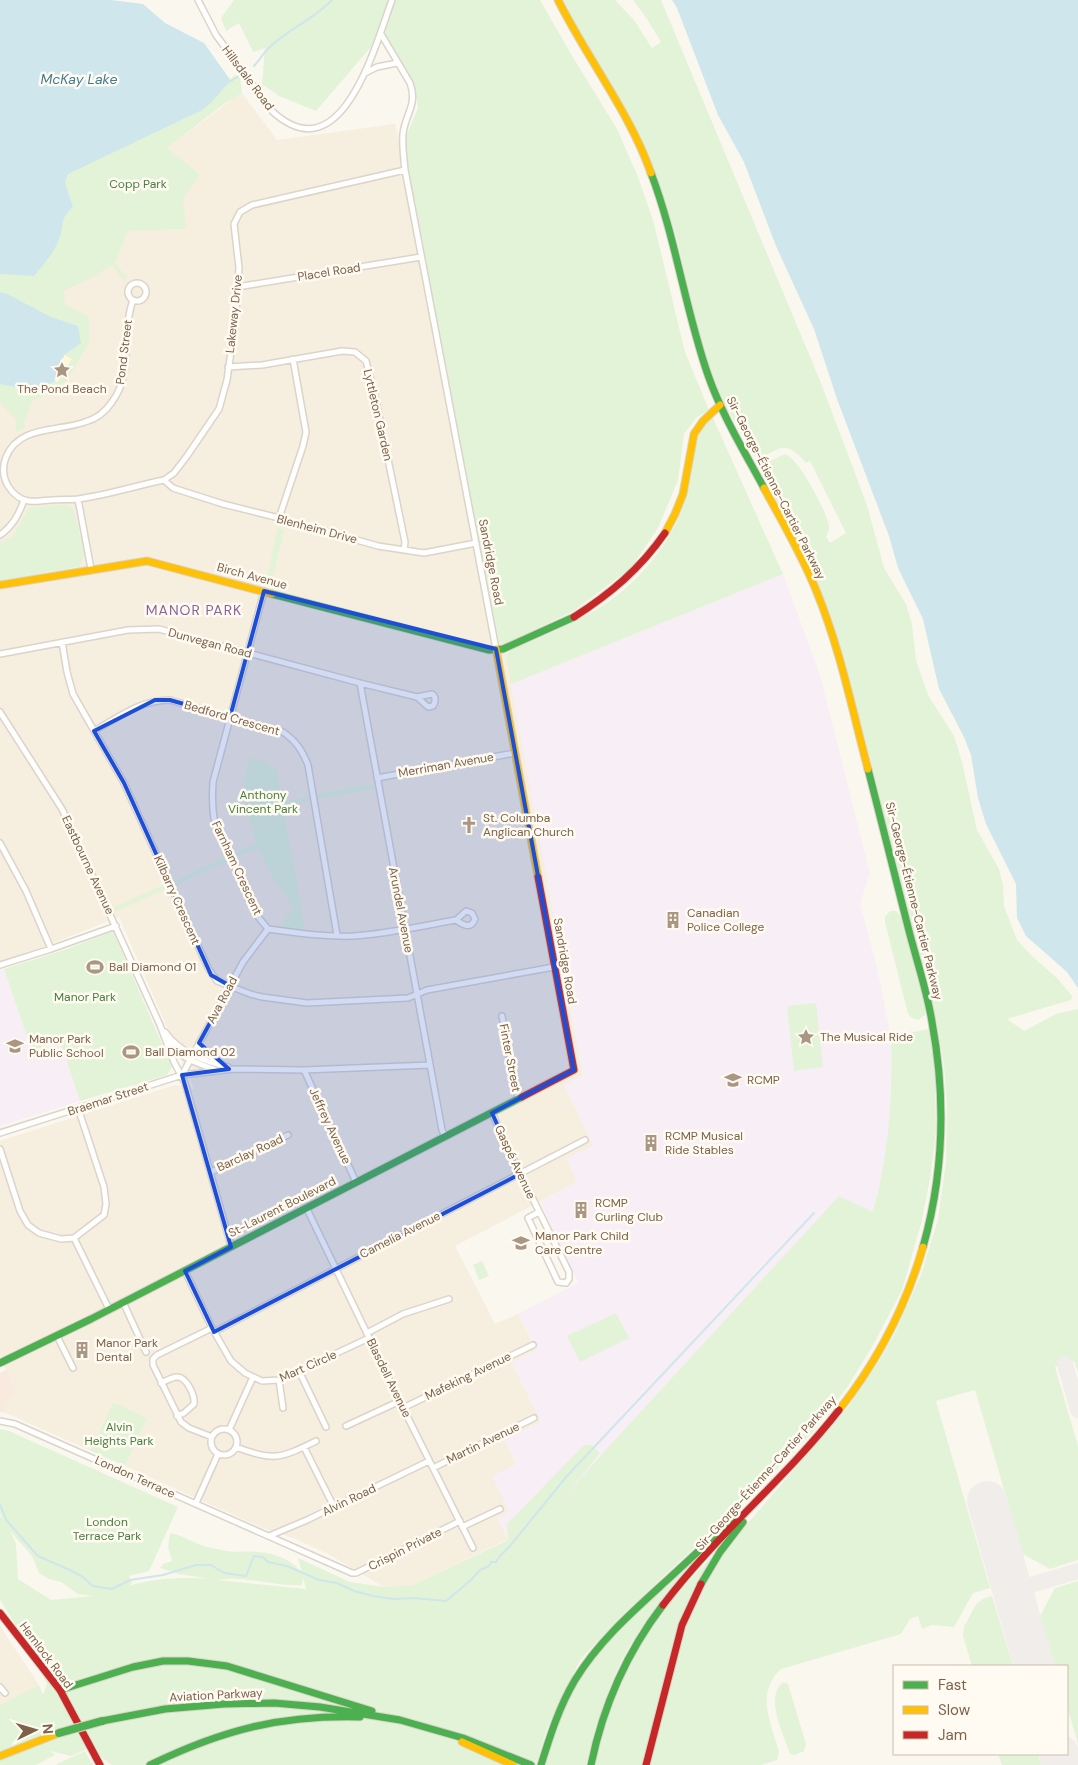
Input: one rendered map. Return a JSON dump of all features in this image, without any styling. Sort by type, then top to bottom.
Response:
[{"type":"main road","name":"Sir-George-Étienne-Cartier Parkway","points":[[558,0],[568,21],[626,118],[650,170],[670,230],[694,331],[706,371],[720,405],[816,588],[835,640],[932,1020],[940,1065],[942,1107],[942,1147],[934,1204],[916,1272],[900,1311],[875,1357],[844,1403],[808,1446],[708,1554],[659,1610],[644,1631],[612,1690],[598,1734],[591,1765]]},
{"type":"main road","points":[[496,649],[503,648],[574,617],[599,603],[621,586],[641,566],[658,544],[672,519],[683,493],[694,436],[698,426],[720,405]]},
{"type":"main road","name":"Birch Avenue","points":[[0,585],[91,568],[147,561],[486,649],[496,649]]},
{"type":"main road","name":"Sandridge Road","points":[[496,649],[574,1070]]},
{"type":"main road","name":"St-Laurent Boulevard","points":[[0,1363],[57,1336],[574,1070]]},
{"type":"main road","points":[[541,1765],[549,1736],[563,1701],[581,1670],[601,1643],[710,1539],[763,1494]]},
{"type":"main road","points":[[646,1765],[678,1640],[688,1610],[712,1566],[763,1494]]},
{"type":"main road","name":"Hemlock Road","points":[[0,1613],[60,1690],[100,1765]]},
{"type":"main road","points":[[60,1690],[140,1665],[163,1661],[196,1661],[227,1666],[400,1720]]},
{"type":"main road","name":"Aviation Parkway","points":[[0,1756],[59,1733],[102,1721],[165,1709],[261,1703],[320,1707],[400,1720],[480,1744],[530,1765]]},
{"type":"main road","points":[[150,1765],[188,1746],[214,1736],[281,1719],[340,1716],[400,1720]]},
{"type":"main road","name":"Aviation Parkway","points":[[437,1731],[513,1765]]},
{"type":"street","name":"Hillsdale Road","points":[[198,0],[216,35],[273,112],[294,126],[311,128],[327,124],[339,115],[365,73],[392,0]]},
{"type":"street","name":"Sandridge Road","points":[[381,34],[410,84],[414,97],[403,134],[406,170],[496,649]]},
{"type":"street","points":[[365,73],[377,67],[397,63]]},
{"type":"street","name":"Lakeway Drive","points":[[164,480],[174,473],[219,409],[235,324],[239,268],[234,224],[240,212],[252,205],[406,170]]},
{"type":"street","name":"Placel Road","points":[[238,287],[421,257]]},
{"type":"street","name":"Pond Street","points":[[24,500],[10,489],[1,470],[7,455],[20,439],[36,432],[78,425],[89,421],[101,414],[111,403],[123,381],[127,325],[133,300]]},
{"type":"street","name":"Lyttleton Garden","points":[[228,367],[262,365],[342,350],[355,352],[366,361],[405,542],[404,550]]},
{"type":"street","points":[[280,518],[306,432],[293,359]]},
{"type":"street","points":[[0,535],[12,524],[24,500],[78,499],[164,480]]},
{"type":"street","name":"Blenheim Drive","points":[[164,480],[173,488],[206,499],[378,546],[424,553],[476,543]]},
{"type":"street","points":[[78,499],[91,568]]},
{"type":"street","name":"Farnham Crescent","points":[[264,591],[213,782],[212,810],[215,824],[259,918],[268,929],[312,935],[351,936],[380,934],[456,920]]},
{"type":"street","name":"Dunvegan Road","points":[[0,654],[128,630],[159,629],[417,697]]},
{"type":"street","name":"Kilbarry Crescent","points":[[62,642],[66,672],[73,694],[124,783],[211,974],[217,981],[262,997],[307,1003],[408,998],[427,990],[554,967]]},
{"type":"street","name":"Arundel Avenue","points":[[360,683],[404,929],[442,1130],[445,1137]]},
{"type":"street","name":"Bedford Crescent","points":[[94,731],[142,704],[155,700],[170,700],[284,732],[295,741],[303,752],[308,765],[337,935]]},
{"type":"street","name":"Eastbourne Avenue","points":[[0,712],[62,809],[160,1025],[174,1062],[182,1075],[232,1246]]},
{"type":"street","name":"Merriman Avenue","points":[[377,778],[515,753]]},
{"type":"street","points":[[0,843],[26,891],[51,949]]},
{"type":"street","points":[[0,965],[116,926]]},
{"type":"street","name":"Ava Road","points":[[182,1075],[242,962],[268,929]]},
{"type":"street","name":"Finter Street","points":[[502,1016],[518,1099]]},
{"type":"street","name":"Eastbourne Avenue","points":[[160,1025],[172,1041],[190,1058]]},
{"type":"street","name":"Eastbourne Avenue","points":[[166,1040],[177,1052],[190,1058]]},
{"type":"street","name":"Braemar Street","points":[[199,1043],[205,1053],[231,1068]]},
{"type":"street","name":"Braemar Street","points":[[190,1058],[231,1068]]},
{"type":"street","name":"Braemar Street","points":[[190,1058],[216,1070]]},
{"type":"street","name":"Braemar Street","points":[[0,1133],[182,1075],[231,1068],[304,1070],[430,1064]]},
{"type":"street","name":"Jeffrey Avenue","points":[[304,1070],[356,1182]]},
{"type":"street","points":[[0,1149],[20,1211],[28,1225],[39,1233],[60,1239],[74,1238],[104,1215],[106,1204],[104,1187],[78,1108]]},
{"type":"street","name":"Gaspé Avenue","points":[[492,1113],[569,1272],[570,1279],[566,1283],[558,1282],[528,1218],[539,1212]]},
{"type":"street","name":"Barclay Road","points":[[211,1172],[288,1135]]},
{"type":"street","name":"Camelia Avenue","points":[[161,1383],[152,1359],[157,1354],[276,1301],[336,1268],[586,1140]]},
{"type":"street","name":"Blasdell Avenue","points":[[306,1207],[473,1548]]},
{"type":"street","points":[[74,1238],[109,1309]]},
{"type":"street","name":"Mart Circle","points":[[184,1271],[213,1330],[231,1361],[245,1373],[262,1381],[279,1380],[368,1335],[403,1314],[449,1299]]},
{"type":"street","points":[[123,1302],[146,1352]]},
{"type":"street","points":[[57,1336],[73,1368]]},
{"type":"street","name":"Mafeking Avenue","points":[[403,1408],[532,1345]]},
{"type":"street","points":[[299,1371],[326,1427]]},
{"type":"street","points":[[177,1416],[184,1413],[194,1404],[194,1399],[186,1381],[177,1376],[161,1383],[177,1416],[189,1428],[212,1436]]},
{"type":"street","points":[[229,1430],[253,1377]]},
{"type":"street","points":[[279,1380],[283,1408]]},
{"type":"street","points":[[346,1426],[400,1401]]},
{"type":"street","name":"Martin Avenue","points":[[433,1468],[534,1418]]},
{"type":"street","name":"London Terrace","points":[[0,1421],[15,1424],[268,1536]]},
{"type":"street","points":[[220,1430],[229,1430],[235,1435],[236,1439],[234,1451],[228,1455],[218,1454],[212,1447],[212,1436],[220,1430]]},
{"type":"street","points":[[236,1447],[257,1455],[273,1457],[289,1454],[316,1441]]},
{"type":"street","points":[[304,1447],[334,1507]]},
{"type":"street","points":[[196,1503],[218,1454]]},
{"type":"street","name":"Alvin Road","points":[[268,1536],[334,1507],[429,1461]]},
{"type":"street","name":"Crispin Private","points":[[268,1536],[352,1573],[356,1573],[461,1524],[500,1509]]},
{"type":"street","points":[[0,1687],[5,1693]]},
{"type":"highlighted area","points":[[264,591],[496,649],[574,1070],[492,1113],[520,1174],[214,1332],[185,1271],[231,1247],[182,1075],[229,1069],[199,1043],[230,986],[211,975],[124,783],[94,731],[155,700],[170,700],[230,717]]},
{"type":"shaded area","points":[[242,93],[277,140],[395,124],[491,638],[504,644],[583,1076],[565,1085],[593,1145],[577,1182],[455,1246],[495,1324],[518,1314],[536,1350],[512,1363],[541,1422],[505,1440],[516,1464],[509,1512],[497,1518],[508,1539],[413,1585],[384,1587],[330,1555],[293,1538],[258,1526],[125,1466],[147,1418],[113,1402],[91,1451],[4,1412],[6,1370],[0,1354],[0,1141],[175,1085],[194,1089],[119,917],[43,947],[0,961],[0,389],[79,361],[89,344],[89,317],[60,306],[63,284],[115,262],[128,231],[186,229],[166,149]]},
{"type":"shaded area","name":"RCMP","points":[[783,574],[820,675],[870,873],[860,904],[877,967],[889,1028],[892,1068],[892,1104],[888,1142],[873,1212],[837,1313],[508,1539],[497,1518],[509,1511],[492,1476],[516,1464],[505,1440],[541,1422],[512,1363],[536,1350],[518,1314],[578,1283],[540,1202],[577,1182],[566,1159],[593,1145],[564,1085],[583,1075],[511,684]]},
{"type":"shaded area","name":"Manor Park Public School","points":[[4,969],[32,1051],[60,1041],[80,1101],[0,1126],[0,970]]},
{"type":"shaded area","points":[[6,1370],[16,1392],[5,1402],[4,1412],[0,1412],[0,1373]]},
{"type":"shaded area","points":[[0,1626],[39,1685],[0,1705]]},
{"type":"green space","points":[[234,0],[390,0],[371,47],[316,111],[279,96],[262,84],[265,48],[253,52],[239,23],[226,31],[221,18]]},
{"type":"green space","points":[[393,0],[540,0],[617,129],[638,177],[653,220],[685,352],[709,410],[697,417],[684,434],[678,480],[658,528],[631,568],[572,612],[504,644],[491,638],[403,175],[401,148],[418,108],[414,83],[385,34]]},
{"type":"green space","points":[[562,0],[615,0],[634,20],[652,48],[661,42],[633,0],[661,0],[821,383],[867,505],[884,568],[906,604],[912,624],[916,660],[928,695],[954,736],[962,762],[977,830],[999,869],[1003,885],[1004,906],[1017,940],[1058,979],[1072,996],[1071,1000],[1007,1019],[1024,1031],[1056,1014],[1078,1009],[1078,1372],[1074,1361],[1055,1367],[1078,1446],[1078,1560],[1050,1569],[1023,1554],[975,1390],[936,1401],[990,1588],[973,1593],[954,1627],[932,1625],[922,1629],[918,1616],[910,1619],[901,1634],[781,1669],[773,1678],[767,1698],[769,1719],[779,1752],[777,1760],[761,1765],[649,1765],[684,1626],[713,1567],[735,1538],[848,1407],[894,1335],[921,1275],[938,1219],[946,1162],[947,1106],[944,1065],[936,1018],[848,672],[833,622],[806,557],[762,473],[762,465],[785,454],[791,457],[804,474],[823,509],[829,526],[826,537],[830,543],[846,533],[810,461],[806,463],[797,453],[783,448],[761,457],[754,456],[724,403],[698,330],[677,239],[654,168],[630,116]]},
{"type":"green space","name":"Copp Park","points":[[235,75],[240,77],[242,93],[224,104],[167,148],[198,173],[199,176],[183,199],[186,229],[128,231],[115,263],[127,278],[124,281],[112,265],[95,276],[63,291],[65,304],[89,317],[89,344],[66,381],[42,397],[33,400],[24,428],[16,432],[16,419],[0,403],[0,270],[59,238],[64,215],[73,207],[65,182],[67,176],[65,168],[202,103]]},
{"type":"green space","points":[[713,418],[783,574],[511,684],[506,655],[510,651],[594,611],[630,584],[647,567],[670,535],[682,509],[687,495],[694,453],[700,432]]},
{"type":"green space","points":[[68,505],[73,509],[85,553],[80,566],[0,581],[0,543],[13,536],[29,508]]},
{"type":"green space","points":[[278,528],[284,530],[271,585],[265,585]]},
{"type":"green space","name":"Anthony Vincent Park","points":[[250,757],[262,760],[277,769],[282,802],[312,796],[313,800],[283,806],[306,934],[279,930],[293,907],[274,880],[258,848],[234,858],[232,854],[256,843],[245,806],[244,778]]},
{"type":"green space","points":[[373,784],[374,789],[318,799],[317,794]]},
{"type":"green space","points":[[225,857],[227,862],[175,885],[174,881]]},
{"type":"green space","points":[[166,884],[168,888],[114,912],[112,908]]},
{"type":"green space","points":[[890,911],[896,911],[902,918],[926,1009],[925,1015],[918,1020],[908,1014],[885,922],[885,917]]},
{"type":"green space","name":"Manor Park","points":[[113,931],[172,1067],[167,1075],[80,1101],[60,1041],[32,1051],[4,969],[67,949]]},
{"type":"green space","points":[[816,1003],[823,1067],[794,1071],[787,1006]]},
{"type":"green space","name":"London Terrace Park","points":[[930,1029],[935,1070],[936,1131],[930,1179],[921,1224],[902,1290],[872,1347],[848,1386],[813,1432],[761,1485],[619,1618],[580,1660],[547,1728],[536,1765],[112,1765],[89,1748],[71,1756],[50,1751],[55,1755],[36,1765],[0,1765],[0,1705],[39,1685],[43,1695],[47,1684],[25,1640],[0,1600],[0,1516],[4,1520],[0,1513],[0,1429],[9,1431],[178,1507],[149,1571],[129,1576],[132,1583],[129,1586],[169,1579],[209,1579],[179,1574],[160,1568],[163,1564],[172,1561],[168,1547],[170,1533],[202,1546],[227,1551],[276,1555],[288,1560],[302,1573],[298,1558],[350,1582],[384,1587],[413,1585],[508,1540],[507,1524],[581,1448],[586,1445],[592,1445],[600,1453],[561,1501],[839,1196],[873,1212],[883,1168],[889,1125],[891,1036]],"holes":[[[10,1531],[32,1556],[39,1573],[49,1579],[61,1582],[78,1594],[93,1596],[51,1600],[18,1579],[16,1543]],[[303,1577],[306,1589],[218,1580],[239,1579],[302,1585]]]},
{"type":"green space","points":[[482,1261],[489,1276],[479,1280],[473,1265]]},
{"type":"green space","points":[[616,1313],[629,1338],[580,1362],[567,1336]]},
{"type":"green space","name":"Alvin Heights Park","points":[[113,1402],[147,1418],[125,1466],[91,1451]]},
{"type":"green space","points":[[720,1548],[700,1579],[680,1624],[644,1765],[596,1765],[612,1703],[639,1646],[663,1611]]},
{"type":"green space","points":[[696,1559],[652,1613],[629,1647],[603,1705],[586,1765],[544,1765],[554,1733],[567,1702],[583,1673],[603,1645],[647,1600]]},
{"type":"green space","points":[[1078,1581],[1078,1744],[1068,1709],[1068,1665],[1055,1665],[1040,1616],[1055,1588]]},
{"type":"green space","points":[[992,1596],[1013,1665],[972,1665],[963,1636],[964,1627],[976,1604]]},
{"type":"green space","points":[[783,1682],[788,1684],[806,1744],[804,1751],[795,1755],[790,1754],[776,1714],[775,1697]]},
{"type":"green space","points":[[85,1751],[93,1765],[55,1765]]},
{"type":"green space","points":[[998,1755],[1038,1755],[1041,1765],[1002,1765]]},
{"type":"sand","name":"The Pond Beach","points":[[64,355],[72,359],[58,382],[55,381]]},
{"type":"water","name":"McKay Lake","points":[[0,0],[111,0],[143,4],[165,23],[204,43],[231,81],[202,110],[68,174],[65,182],[73,207],[65,216],[57,244],[34,276],[0,274]]},
{"type":"water","points":[[672,0],[1078,0],[1078,988],[1067,972],[1026,936],[1017,918],[1016,884],[986,824],[978,798],[971,755],[964,737],[939,689],[923,619],[898,568],[889,536],[837,399],[814,329],[776,246],[744,162],[718,115],[677,8]]},
{"type":"water","points":[[0,292],[51,317],[78,326],[81,343],[64,355],[55,381],[34,388],[0,384]]},
{"type":"waterway","points":[[254,66],[272,45],[332,0]]},
{"type":"waterway","points":[[231,81],[239,76]]},
{"type":"waterway","points":[[0,1504],[6,1520],[38,1556],[83,1577],[93,1586],[112,1589],[130,1580],[163,1575],[196,1565],[211,1565],[224,1573],[246,1576],[254,1556],[263,1557],[268,1562],[287,1566],[319,1580],[337,1583],[354,1591],[373,1596],[394,1599],[414,1598],[446,1601],[480,1570],[489,1566],[491,1562],[496,1562],[567,1476],[814,1213]]},
{"type":"taxiway","points":[[1065,1364],[1078,1410]]},
{"type":"taxiway","points":[[1019,1613],[1020,1597],[1031,1585],[1078,1571]]},
{"type":"runway","points":[[987,1501],[1034,1665]]},
{"type":"runway","points":[[1059,1755],[1063,1765]]},
{"type":"traffic: fast","points":[[651,173],[660,198],[708,375],[727,419],[764,488]]},
{"type":"traffic: fast","points":[[272,594],[489,650],[503,649],[574,617]]},
{"type":"traffic: fast","points":[[868,769],[927,998],[936,1050],[941,1107],[941,1135],[935,1191],[923,1247]]},
{"type":"traffic: fast","points":[[0,1363],[91,1319],[522,1097]]},
{"type":"traffic: fast","points":[[541,1765],[551,1732],[564,1701],[575,1680],[594,1653],[628,1616],[735,1518]]},
{"type":"traffic: fast","points":[[701,1584],[720,1552],[743,1522]]},
{"type":"traffic: fast","points":[[591,1765],[602,1722],[618,1680],[638,1642],[663,1605]]},
{"type":"traffic: fast","points":[[60,1690],[133,1667],[163,1661],[188,1661],[227,1666],[372,1711]]},
{"type":"traffic: fast","points":[[102,1721],[165,1709],[224,1704],[274,1703],[320,1707],[400,1720],[463,1738],[531,1765]]},
{"type":"traffic: fast","points":[[150,1765],[202,1742],[252,1727],[304,1719],[360,1717]]},
{"type":"traffic: fast","points":[[59,1733],[102,1721]]},
{"type":"traffic: slow","points":[[558,0],[632,129],[651,173]]},
{"type":"traffic: slow","points":[[665,533],[683,494],[694,434],[703,421],[720,405]]},
{"type":"traffic: slow","points":[[764,488],[792,538],[816,590],[832,634],[868,769]]},
{"type":"traffic: slow","points":[[0,585],[147,561],[272,594]]},
{"type":"traffic: slow","points":[[496,649],[538,877]]},
{"type":"traffic: slow","points":[[839,1410],[866,1373],[889,1333],[908,1291],[923,1247]]},
{"type":"traffic: slow","points":[[0,1756],[59,1733]]},
{"type":"traffic: slow","points":[[462,1742],[513,1765]]},
{"type":"traffic: jam","points":[[574,617],[624,580],[665,533]]},
{"type":"traffic: jam","points":[[522,1097],[574,1070],[538,877]]},
{"type":"traffic: jam","points":[[663,1605],[705,1555],[796,1460],[839,1410]]},
{"type":"traffic: jam","points":[[646,1765],[682,1625],[701,1584]]},
{"type":"traffic: jam","points":[[0,1613],[60,1690],[100,1765]]},
{"type":"place","name":"The Pond Beach","points":[[62,370]]},
{"type":"place","name":"St. Columba Anglican Church","points":[[469,825]]},
{"type":"place","name":"Canadian Police College","points":[[673,920]]},
{"type":"place","name":"Ball Diamond 01","points":[[95,967]]},
{"type":"place","name":"The Musical Ride","points":[[806,1037]]},
{"type":"place","name":"Manor Park Public School","points":[[15,1046]]},
{"type":"place","name":"Ball Diamond 02","points":[[131,1052]]},
{"type":"place","name":"RCMP","points":[[733,1080]]},
{"type":"place","name":"RCMP Musical Ride Stables","points":[[651,1143]]},
{"type":"place","name":"RCMP Curling Club","points":[[581,1210]]},
{"type":"place","name":"Manor Park Child Care Centre","points":[[521,1243]]},
{"type":"place","name":"Manor Park Dental","points":[[82,1350]]},
{"type":"district","name":"MANOR PARK","points":[[194,610]]}]
